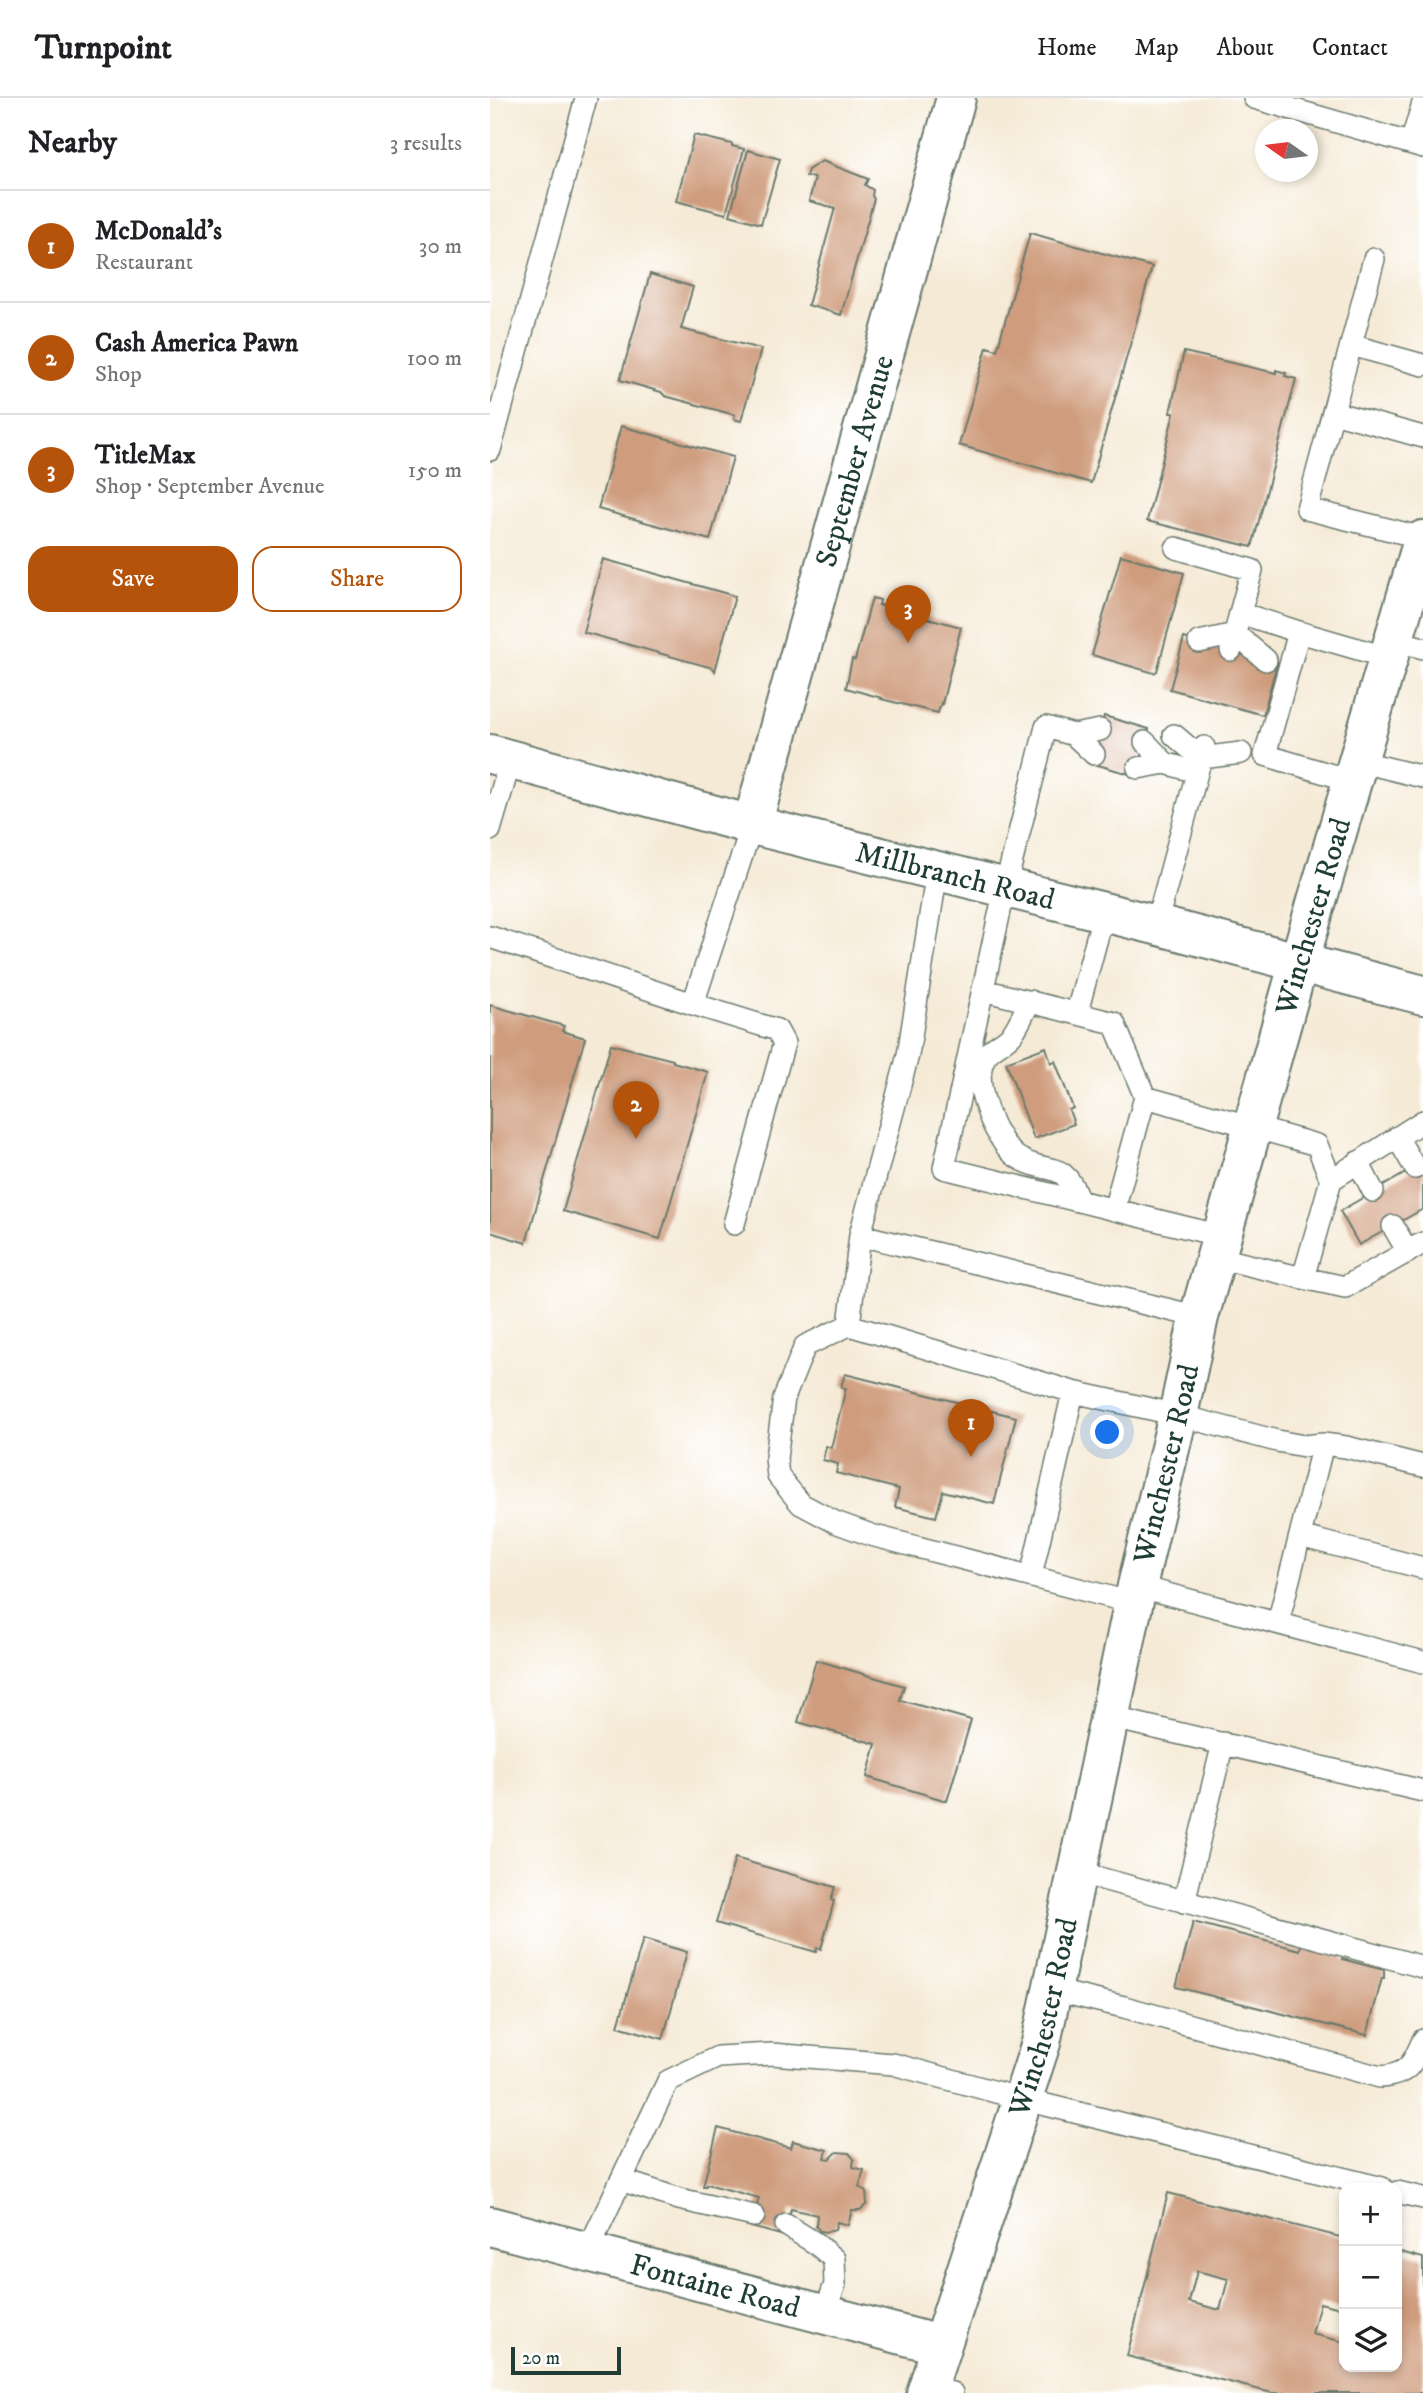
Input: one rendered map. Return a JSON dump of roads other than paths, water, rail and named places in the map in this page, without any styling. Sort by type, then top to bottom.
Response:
[{"type":"main road","name":"September Avenue","points":[[752,825],[956,98]]},
{"type":"main road","name":"Winchester Road","points":[[935,2391],[940,2346],[1041,2043],[1135,1594],[1199,1317],[1355,771],[1402,649],[1423,539]]},
{"type":"main road","name":"Millbranch Road","points":[[500,757],[752,825],[1156,925],[1423,995]]},
{"type":"main road","name":"Fontaine Road","points":[[490,2226],[940,2346]]},
{"type":"lane","points":[[490,450],[586,98]]},
{"type":"lane","points":[[1254,98],[1417,145],[1423,103]]},
{"type":"lane","points":[[1374,259],[1307,509],[1423,539]]},
{"type":"lane","points":[[1351,345],[1423,365]]},
{"type":"lane","points":[[1333,412],[1423,437]]},
{"type":"lane","points":[[1176,548],[1252,570],[1233,642]]},
{"type":"lane","points":[[1240,613],[1299,632],[1402,649]]},
{"type":"lane","points":[[1299,632],[1265,755],[1355,771],[1423,777]]},
{"type":"lane","points":[[1199,642],[1233,642],[1266,660]]},
{"type":"lane","points":[[1100,730],[1074,735],[1046,727],[1006,888],[944,1168],[1114,1210],[1303,1278],[1345,1287],[1415,1247],[1393,1226]]},
{"type":"lane","points":[[1174,734],[1200,758]]},
{"type":"lane","points":[[1074,735],[1094,754]]},
{"type":"lane","points":[[1145,742],[1165,763]]},
{"type":"lane","points":[[1138,768],[1241,753]]},
{"type":"lane","points":[[490,831],[500,757]]},
{"type":"lane","points":[[1156,925],[1200,758]]},
{"type":"lane","points":[[693,1004],[752,825]]},
{"type":"lane","points":[[849,1325],[860,1235],[908,1055],[937,871]]},
{"type":"lane","points":[[1077,1012],[1104,912]]},
{"type":"lane","points":[[490,937],[777,1030],[784,1043],[734,1224]]},
{"type":"lane","points":[[983,990],[1114,1023],[1145,1097],[1114,1210]]},
{"type":"lane","points":[[1030,1001],[1011,1036],[988,1051],[981,1065],[981,1092],[1005,1147],[1019,1158],[1066,1175],[1072,1182],[1079,1201]]},
{"type":"lane","points":[[1145,1097],[1317,1144],[1331,1180],[1303,1278]]},
{"type":"lane","points":[[1331,1180],[1423,1121]]},
{"type":"lane","points":[[1397,1138],[1415,1168]]},
{"type":"lane","points":[[1358,1163],[1373,1191]]},
{"type":"lane","points":[[860,1235],[1199,1317]]},
{"type":"lane","points":[[1423,1466],[1346,1447],[1291,1444],[1073,1392],[849,1325],[805,1346],[784,1398],[776,1458],[778,1476],[801,1504],[835,1522],[871,1535],[1031,1576],[1278,1623],[1423,1662]]},
{"type":"lane","points":[[1031,1576],[1073,1392]]},
{"type":"lane","points":[[1278,1623],[1322,1444]]},
{"type":"lane","points":[[1300,1536],[1423,1569]]},
{"type":"lane","points":[[1110,1717],[1423,1791]]},
{"type":"lane","points":[[1184,1902],[1223,1743]]},
{"type":"lane","points":[[1077,1872],[1423,1967]]},
{"type":"lane","points":[[1052,1990],[1380,2077],[1401,2073],[1409,2067],[1423,2040]]},
{"type":"lane","points":[[587,2252],[668,2081],[718,2057],[772,2054],[893,2064],[1022,2099],[1362,2183]]},
{"type":"lane","points":[[621,2180],[679,2199],[754,2216]]},
{"type":"lane","points":[[1402,2193],[1423,2198]]},
{"type":"lane","points":[[786,2225],[834,2259],[835,2284],[824,2315]]},
{"type":"place","name":"TitleMax","points":[[908,643]]},
{"type":"place","name":"Cash America Pawn","points":[[636,1139]]},
{"type":"place","name":"McDonald's","points":[[971,1457]]}]
